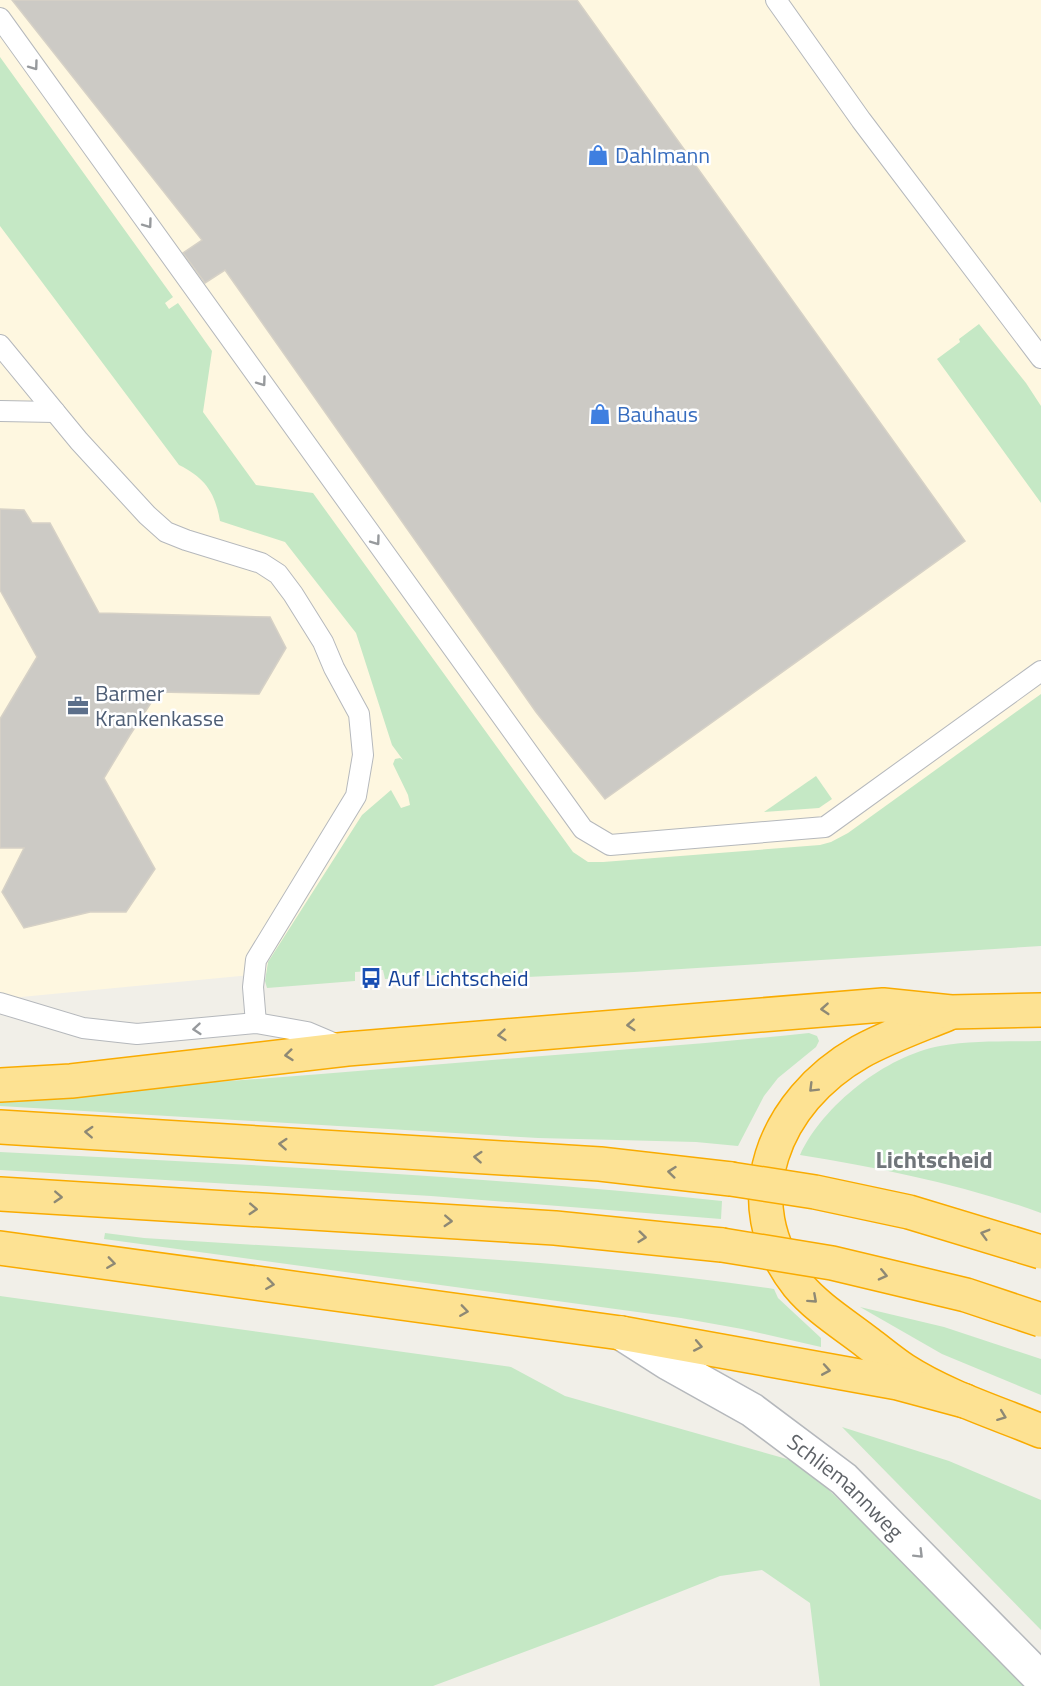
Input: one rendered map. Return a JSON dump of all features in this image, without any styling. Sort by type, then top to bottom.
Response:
[{"type":"highway","points":[[0,1085],[70,1081],[347,1049],[884,1005],[951,1012],[1041,1010]]},
{"type":"highway","points":[[951,1012],[859,1053],[824,1077],[806,1095],[791,1114],[774,1148],[766,1173],[766,1219],[783,1263],[799,1286],[830,1314],[905,1371],[965,1401],[1041,1431]]},
{"type":"highway","points":[[0,1127],[600,1164],[730,1179],[815,1192],[909,1212],[1041,1251]]},
{"type":"highway","points":[[0,1194],[555,1228],[722,1245],[843,1265],[966,1295],[1041,1320]]},
{"type":"highway","points":[[0,1248],[621,1333],[898,1383],[965,1401]]},
{"type":"street","name":"Schliemannweg","points":[[621,1333],[668,1363],[752,1410],[832,1468],[1041,1679]]},
{"type":"lane","points":[[776,0],[861,120],[1037,354],[1041,370]]},
{"type":"lane","points":[[0,18],[583,829],[610,845],[825,827],[1041,671]]},
{"type":"lane","points":[[0,345],[55,412],[147,515],[166,532],[261,563],[278,574],[323,642],[359,714],[363,755],[357,796],[256,960],[252,987],[256,1023]]},
{"type":"lane","points":[[0,411],[55,412]]},
{"type":"lane","points":[[0,1003],[83,1028],[137,1034],[256,1023],[307,1032],[347,1049]]},
{"type":"shaded area","points":[[0,0],[1041,0],[1041,892],[315,969],[0,999]]},
{"type":"green space","points":[[0,57],[173,297],[165,303],[169,309],[178,303],[212,351],[203,412],[256,485],[313,493],[573,852],[588,862],[603,862],[820,845],[831,842],[848,833],[1041,694],[1041,946],[527,977],[447,974],[385,979],[383,970],[355,972],[355,981],[267,988],[265,981],[268,962],[362,815],[391,790],[401,808],[410,805],[408,795],[393,764],[395,759],[403,760],[392,745],[356,633],[285,542],[220,521],[212,494],[207,487],[196,475],[179,465],[0,226]]},
{"type":"green space","points":[[979,324],[1026,383],[1041,406],[1041,503],[937,359]]},
{"type":"green space","points":[[816,776],[832,799],[819,808],[764,812]]},
{"type":"green space","points":[[809,1033],[817,1036],[819,1041],[816,1047],[778,1078],[764,1096],[738,1146],[696,1142],[538,1138],[0,1106],[0,1096],[331,1073]]},
{"type":"green space","points":[[1041,1041],[1041,1213],[922,1178],[800,1155],[810,1136],[840,1101],[878,1072],[899,1060],[919,1052],[952,1044]]},
{"type":"green space","points":[[0,1152],[361,1172],[632,1192],[722,1201],[721,1219],[431,1196],[0,1170]]},
{"type":"green space","points":[[105,1233],[144,1238],[538,1263],[696,1278],[774,1289],[778,1298],[821,1338],[821,1347],[681,1318],[104,1239]]},
{"type":"green space","points":[[0,1296],[511,1367],[565,1396],[801,1463],[894,1553],[1024,1686],[820,1686],[810,1603],[762,1570],[720,1576],[433,1686],[0,1686]]},
{"type":"green space","points":[[860,1307],[944,1327],[1041,1359],[1041,1395],[942,1354]]},
{"type":"green space","points":[[842,1427],[949,1461],[1041,1500],[1041,1630]]},
{"type":"building","name":"Bauhaus","points":[[12,0],[577,0],[965,541],[605,799],[536,712],[225,270],[205,283],[183,253],[202,240]]},
{"type":"building","name":"Barmer Krankenkasse","points":[[0,509],[24,510],[32,523],[50,523],[99,613],[270,617],[286,648],[259,694],[158,692],[130,735],[104,778],[155,869],[126,912],[90,912],[24,928],[2,892],[24,848],[0,848],[0,719],[37,657],[0,590]]},
{"type":"place","name":"Dahlmann","points":[[598,155]]},
{"type":"place","name":"Bauhaus","points":[[600,414]]},
{"type":"place","name":"Barmer Krankenkasse","points":[[78,706]]},
{"type":"place","name":"Auf Lichtscheid","points":[[371,978]]},
{"type":"district","name":"Lichtscheid","points":[[934,1160]]}]
